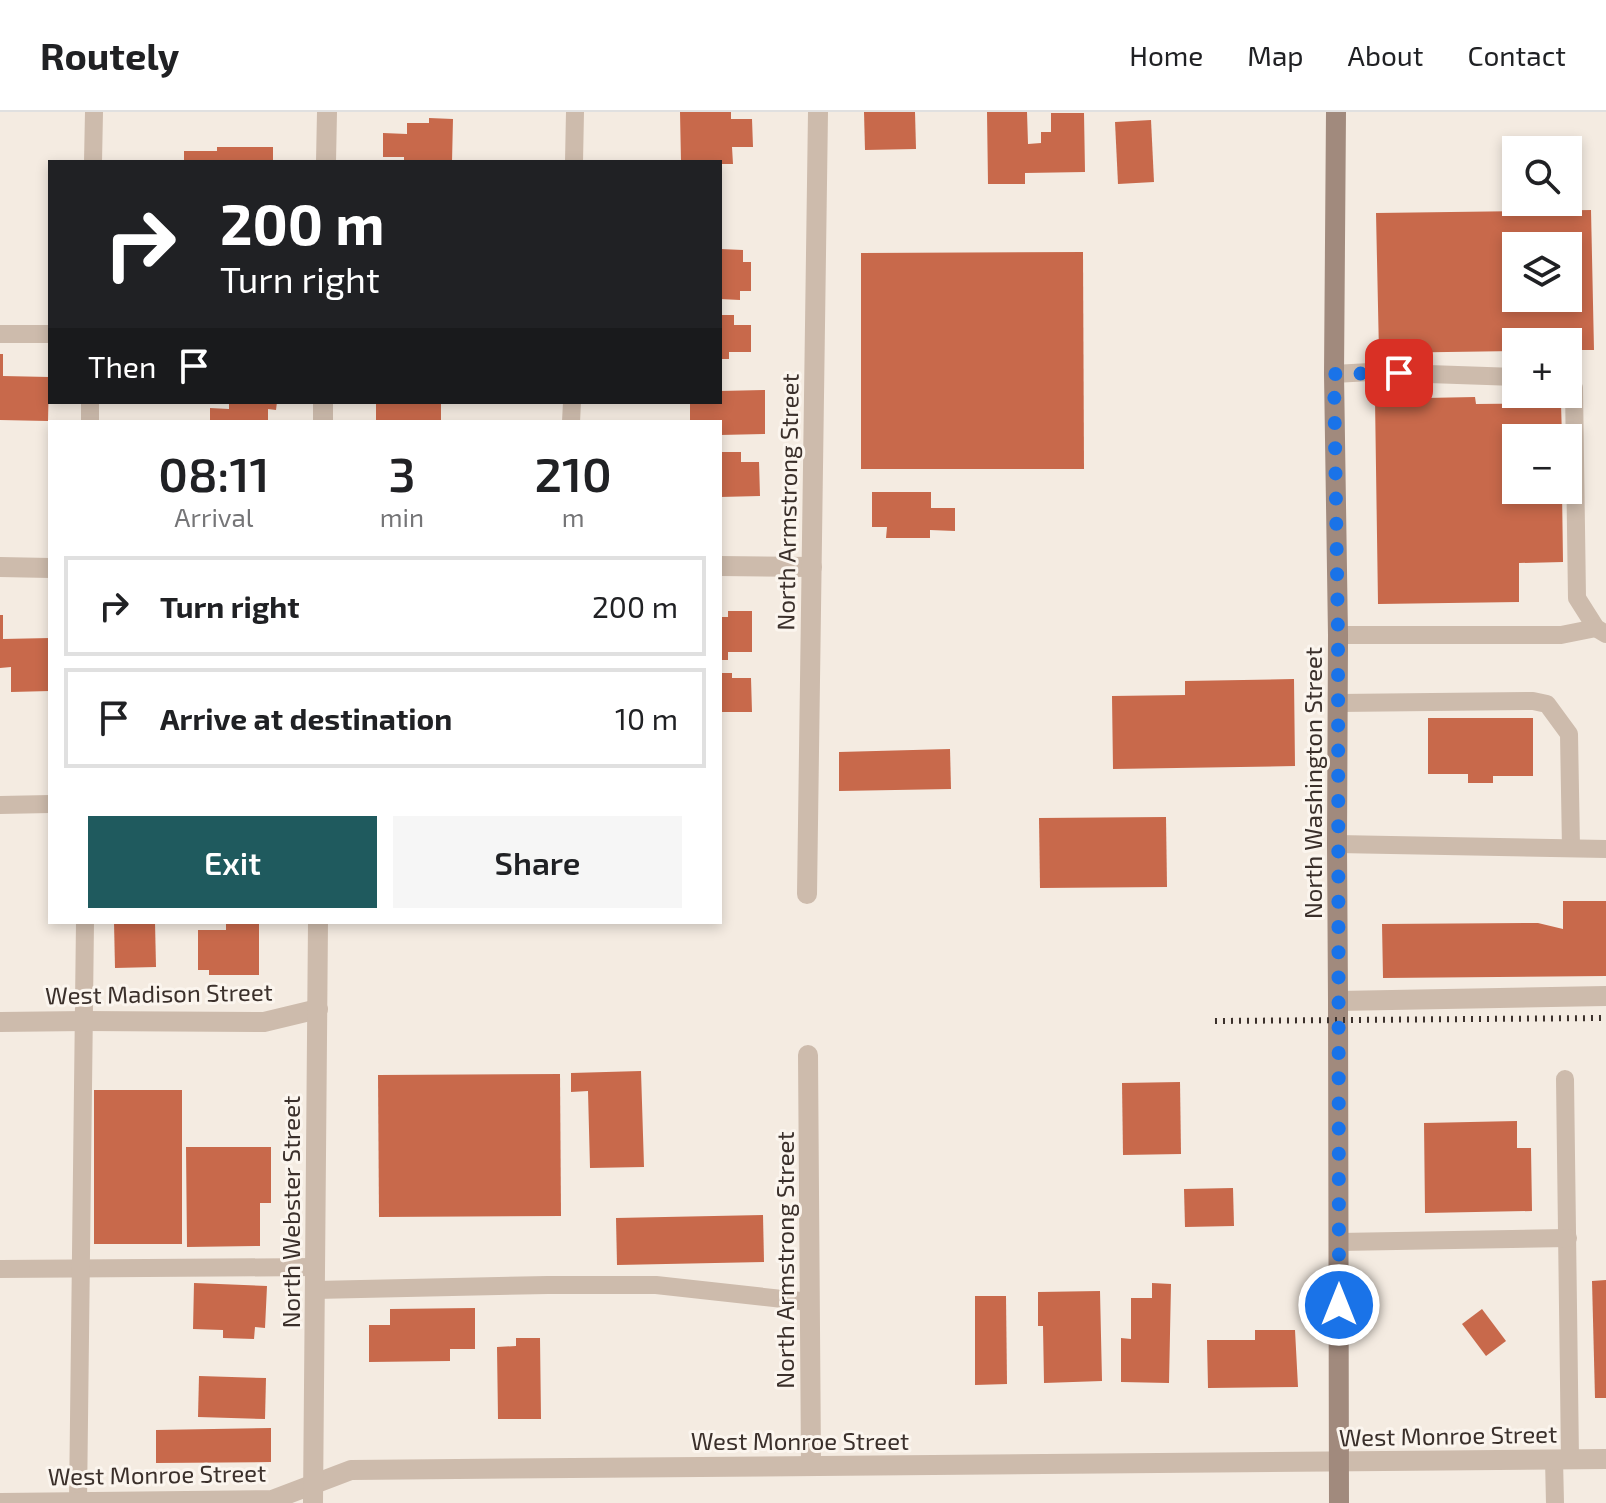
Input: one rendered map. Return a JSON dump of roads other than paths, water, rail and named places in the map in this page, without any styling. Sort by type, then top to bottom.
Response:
[{"type":"main road","name":"North Washington Street","points":[[1336,112],[1334,374],[1338,635],[1339,1503]]},
{"type":"street","points":[[326,160],[327,112]]},
{"type":"street","name":"North Armstrong Street","points":[[807,894],[818,112]]},
{"type":"street","points":[[722,566],[812,567]]},
{"type":"street","points":[[0,567],[48,568]]},
{"type":"street","name":"North Webster Street","points":[[313,1493],[318,924]]},
{"type":"street","points":[[1338,1001],[1606,996]]},
{"type":"street","name":"West Madison Street","points":[[0,1022],[264,1022],[318,1009]]},
{"type":"street","name":"North Armstrong Street","points":[[808,1055],[811,1465]]},
{"type":"street","name":"West Monroe Street","points":[[0,1503],[272,1500],[313,1493],[351,1470],[1606,1459]]},
{"type":"lane","points":[[93,160],[94,112]]},
{"type":"lane","points":[[574,160],[575,112]]},
{"type":"lane","points":[[0,334],[48,334]]},
{"type":"lane","points":[[1334,374],[1370,372],[1502,377]]},
{"type":"lane","points":[[1574,408],[1577,598],[1601,631]]},
{"type":"lane","points":[[1338,635],[1561,635],[1601,631]]},
{"type":"lane","points":[[1338,703],[1533,701],[1547,704],[1569,734],[1571,848]]},
{"type":"lane","points":[[0,805],[48,804]]},
{"type":"lane","points":[[1337,844],[1606,849]]},
{"type":"lane","points":[[78,1502],[85,924]]},
{"type":"lane","points":[[1555,1503],[1562,1459],[1568,1238],[1565,1079]]},
{"type":"lane","points":[[1339,1242],[1568,1238]]},
{"type":"lane","points":[[0,1269],[315,1267]]},
{"type":"lane","points":[[315,1290],[656,1285],[810,1302]]},
{"type":"railway","points":[[1215,1021],[1606,1018]]}]
